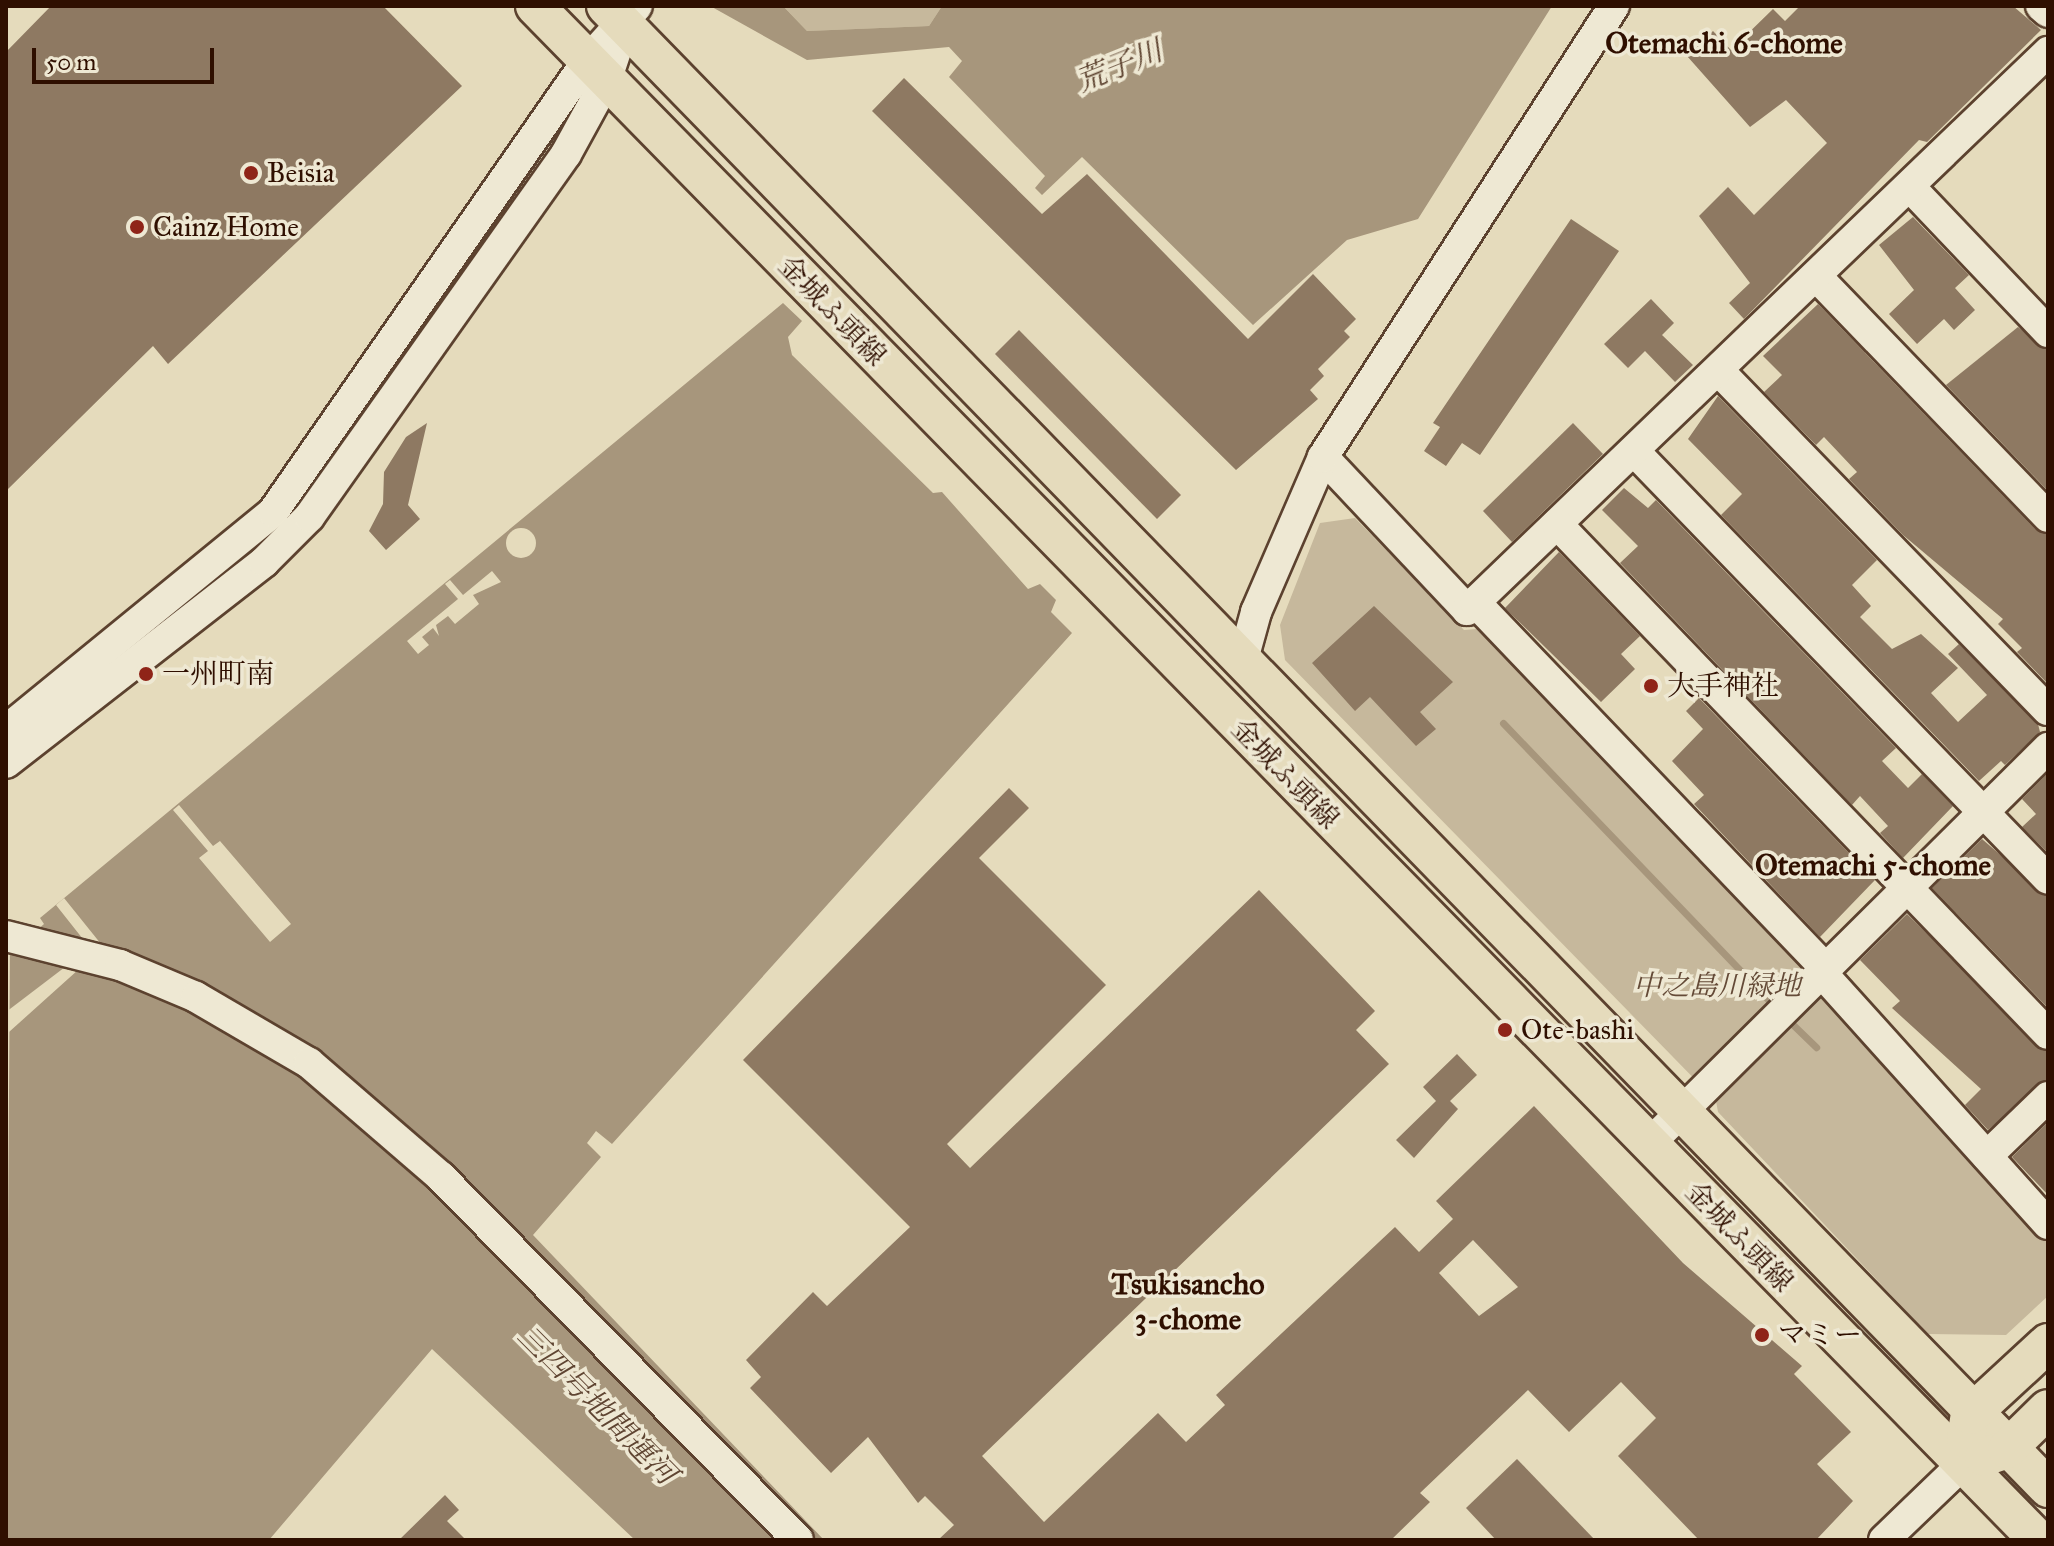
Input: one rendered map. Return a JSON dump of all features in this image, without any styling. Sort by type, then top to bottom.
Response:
[{"type":"main road","name":"金城ふ頭線","points":[[535,6],[2038,1540]]},
{"type":"main road","name":"金城ふ頭線","points":[[623,12],[1242,663],[1970,1415],[2048,1488]]},
{"type":"main road","points":[[2048,1343],[1970,1415],[1962,1465],[2007,1449],[2048,1409]]},
{"type":"street","points":[[1242,663],[1256,612],[1323,457],[1614,6]]},
{"type":"street","points":[[2041,6],[2048,12]]},
{"type":"street","points":[[6,763],[264,562],[309,517],[566,154],[596,71],[623,12]]},
{"type":"street","points":[[1323,457],[1467,610],[1911,188],[2048,52]]},
{"type":"street","points":[[6,730],[273,512],[596,71]]},
{"type":"street","points":[[1911,188],[2048,332]]},
{"type":"street","points":[[1817,277],[2048,517]]},
{"type":"street","points":[[1719,371],[2048,710]]},
{"type":"street","points":[[1634,451],[2048,879]]},
{"type":"street","points":[[1557,524],[1909,886],[2048,1034]]},
{"type":"street","points":[[1475,602],[1816,976],[2048,1224]]},
{"type":"street","points":[[1648,1145],[2048,748]]},
{"type":"street","points":[[6,936],[120,965],[196,997],[309,1063],[441,1177],[798,1540]]},
{"type":"street","points":[[1987,1156],[2048,1097]]},
{"type":"street","points":[[1884,1540],[1962,1465]]},
{"type":"green space","points":[[783,6],[942,6],[929,26],[807,31]]},
{"type":"green space","name":"中之島川緑地","points":[[1355,518],[1464,630],[1489,628],[1796,945],[1831,997],[2048,1240],[2048,1296],[2006,1335],[1928,1334],[1718,1112],[1716,1101],[1285,660],[1280,625],[1320,523]]},
{"type":"water","name":"荒子川","points":[[783,6],[807,31],[929,26],[942,6],[1552,6],[1418,219],[1347,240],[1253,325],[1082,157],[1042,195],[1035,188],[1045,176],[949,77],[962,61],[949,47],[807,60],[712,7]]},
{"type":"water","name":"三四号地間運河","points":[[783,303],[802,321],[788,337],[792,355],[933,493],[942,492],[1028,589],[1040,584],[1056,600],[1051,612],[1072,633],[612,1144],[596,1131],[587,1143],[601,1157],[533,1235],[824,1540],[635,1540],[432,1349],[269,1540],[6,1540],[10,944],[30,925],[36,931],[44,924],[40,918]]},
{"type":"pier","points":[[521,528],[527,529],[535,537],[535,549],[527,557],[521,558],[515,557],[507,549],[506,543],[507,537],[515,529]]},
{"type":"pier","points":[[492,571],[501,582],[473,595],[479,604],[455,624],[448,616],[436,625],[439,636],[433,628],[422,637],[429,645],[418,654],[407,641],[458,599],[445,584],[450,580],[463,595]]},
{"type":"pier","points":[[179,805],[213,846],[220,841],[291,924],[270,942],[199,858],[208,851],[173,810]]},
{"type":"pier","points":[[64,898],[101,944],[98,952],[9,1032],[6,1012],[90,948],[56,905]]},
{"type":"building","points":[[51,6],[383,6],[462,86],[168,364],[153,346],[6,491],[6,52]]},
{"type":"building","points":[[1800,6],[2013,6],[2041,30],[1927,142],[1919,140],[1744,319],[1729,303],[1750,283],[1699,216],[1728,187],[1754,215],[1827,143],[1786,100],[1750,127],[1687,56],[1713,31],[1731,50],[1773,9],[1785,21]]},
{"type":"building","points":[[904,78],[1042,214],[1087,174],[1248,339],[1313,274],[1356,319],[1344,331],[1350,337],[1318,369],[1324,376],[1310,390],[1318,399],[1236,470],[872,111]]},
{"type":"building","points":[[1913,217],[1969,275],[1955,288],[1975,310],[1954,330],[1944,319],[1917,344],[1889,314],[1914,290],[1879,245]]},
{"type":"building","points":[[1571,219],[1619,251],[1480,455],[1462,443],[1446,466],[1424,451],[1440,427],[1433,423]]},
{"type":"building","points":[[1651,299],[1674,323],[1662,335],[1693,365],[1675,382],[1645,351],[1628,368],[1604,344]]},
{"type":"building","points":[[1818,304],[2035,529],[2048,534],[2048,684],[2017,652],[2022,648],[1998,624],[2003,619],[1903,535],[1849,479],[1857,472],[1824,437],[1816,445],[1764,392],[1782,375],[1763,356]]},
{"type":"building","points":[[2018,327],[2048,350],[2048,491],[1946,385]]},
{"type":"building","points":[[1019,330],[1181,495],[1157,519],[995,354]]},
{"type":"building","points":[[1718,396],[1877,560],[1852,585],[1871,606],[1860,617],[1892,649],[1921,634],[1958,668],[1931,693],[1958,722],[1987,695],[1948,654],[1959,644],[2038,724],[2040,732],[2005,765],[2001,761],[1979,781],[1721,515],[1742,494],[1688,439]]},
{"type":"building","points":[[427,423],[408,505],[420,519],[386,550],[369,531],[383,504],[384,472],[406,437]]},
{"type":"building","points":[[1573,423],[1603,454],[1512,542],[1483,511]]},
{"type":"building","points":[[1624,488],[1648,508],[1656,500],[1896,748],[1882,761],[1908,788],[1922,774],[1953,806],[1903,858],[1880,833],[1888,826],[1860,796],[1852,805],[1620,563],[1638,546],[1602,510]]},
{"type":"building","points":[[1559,552],[1640,636],[1621,654],[1635,669],[1601,702],[1505,608]]},
{"type":"building","points":[[1374,606],[1453,682],[1420,712],[1436,729],[1416,746],[1370,697],[1355,711],[1312,663]]},
{"type":"building","points":[[1699,698],[1875,880],[1820,937],[1694,804],[1704,795],[1672,761],[1703,729],[1686,711]]},
{"type":"building","points":[[2048,773],[2048,853],[2022,827],[2036,814],[2022,799]]},
{"type":"building","points":[[1009,788],[1029,808],[979,858],[1106,985],[947,1144],[970,1168],[1259,890],[1375,1011],[1356,1030],[1389,1064],[982,1456],[1044,1522],[1158,1413],[1186,1442],[1225,1405],[1216,1395],[1395,1227],[1419,1252],[1453,1219],[1436,1201],[1534,1106],[1683,1263],[1802,1366],[1794,1374],[1851,1432],[1817,1464],[1853,1501],[1816,1540],[1699,1540],[1618,1456],[1656,1418],[1621,1382],[1569,1432],[1528,1390],[1420,1493],[1430,1502],[1391,1540],[938,1540],[954,1525],[925,1496],[918,1503],[868,1437],[831,1473],[750,1388],[761,1377],[746,1360],[813,1292],[827,1306],[910,1227],[743,1060]],"holes":[[[1473,1240],[1518,1287],[1479,1316],[1439,1273]]]},
{"type":"building","points":[[1982,839],[2048,896],[2048,1008],[1932,888]]},
{"type":"building","points":[[1907,914],[2048,1052],[2048,1080],[1988,1130],[1965,1105],[1981,1089],[1892,1008],[1900,1001],[1860,960]]},
{"type":"building","points":[[1457,1054],[1477,1075],[1450,1101],[1458,1109],[1414,1158],[1396,1140],[1436,1101],[1423,1087]]},
{"type":"building","points":[[2048,1122],[2048,1195],[2012,1157]]},
{"type":"building","points":[[1517,1459],[1595,1540],[1496,1540],[1466,1508]]},
{"type":"building","points":[[445,1495],[459,1510],[447,1521],[466,1540],[399,1540]]},
{"type":"waterway","points":[[1503,723],[1777,1009]]},
{"type":"waterway","points":[[1786,1018],[1816,1047]]},
{"type":"place","name":"Beisia","points":[[251,173]]},
{"type":"place","name":"Cainz Home","points":[[137,227]]},
{"type":"place","name":"一州町南","points":[[146,674]]},
{"type":"place","name":"大手神社","points":[[1651,686]]},
{"type":"place","name":"Ote-bashi","points":[[1505,1030]]},
{"type":"place","name":"マミー","points":[[1762,1335]]},
{"type":"district","name":"Otemachi 6-chome","points":[[1724,43]]},
{"type":"district","name":"Otemachi 5-chome","points":[[1873,865]]},
{"type":"district","name":"Tsukisancho 3-chome","points":[[1188,1301]]}]
